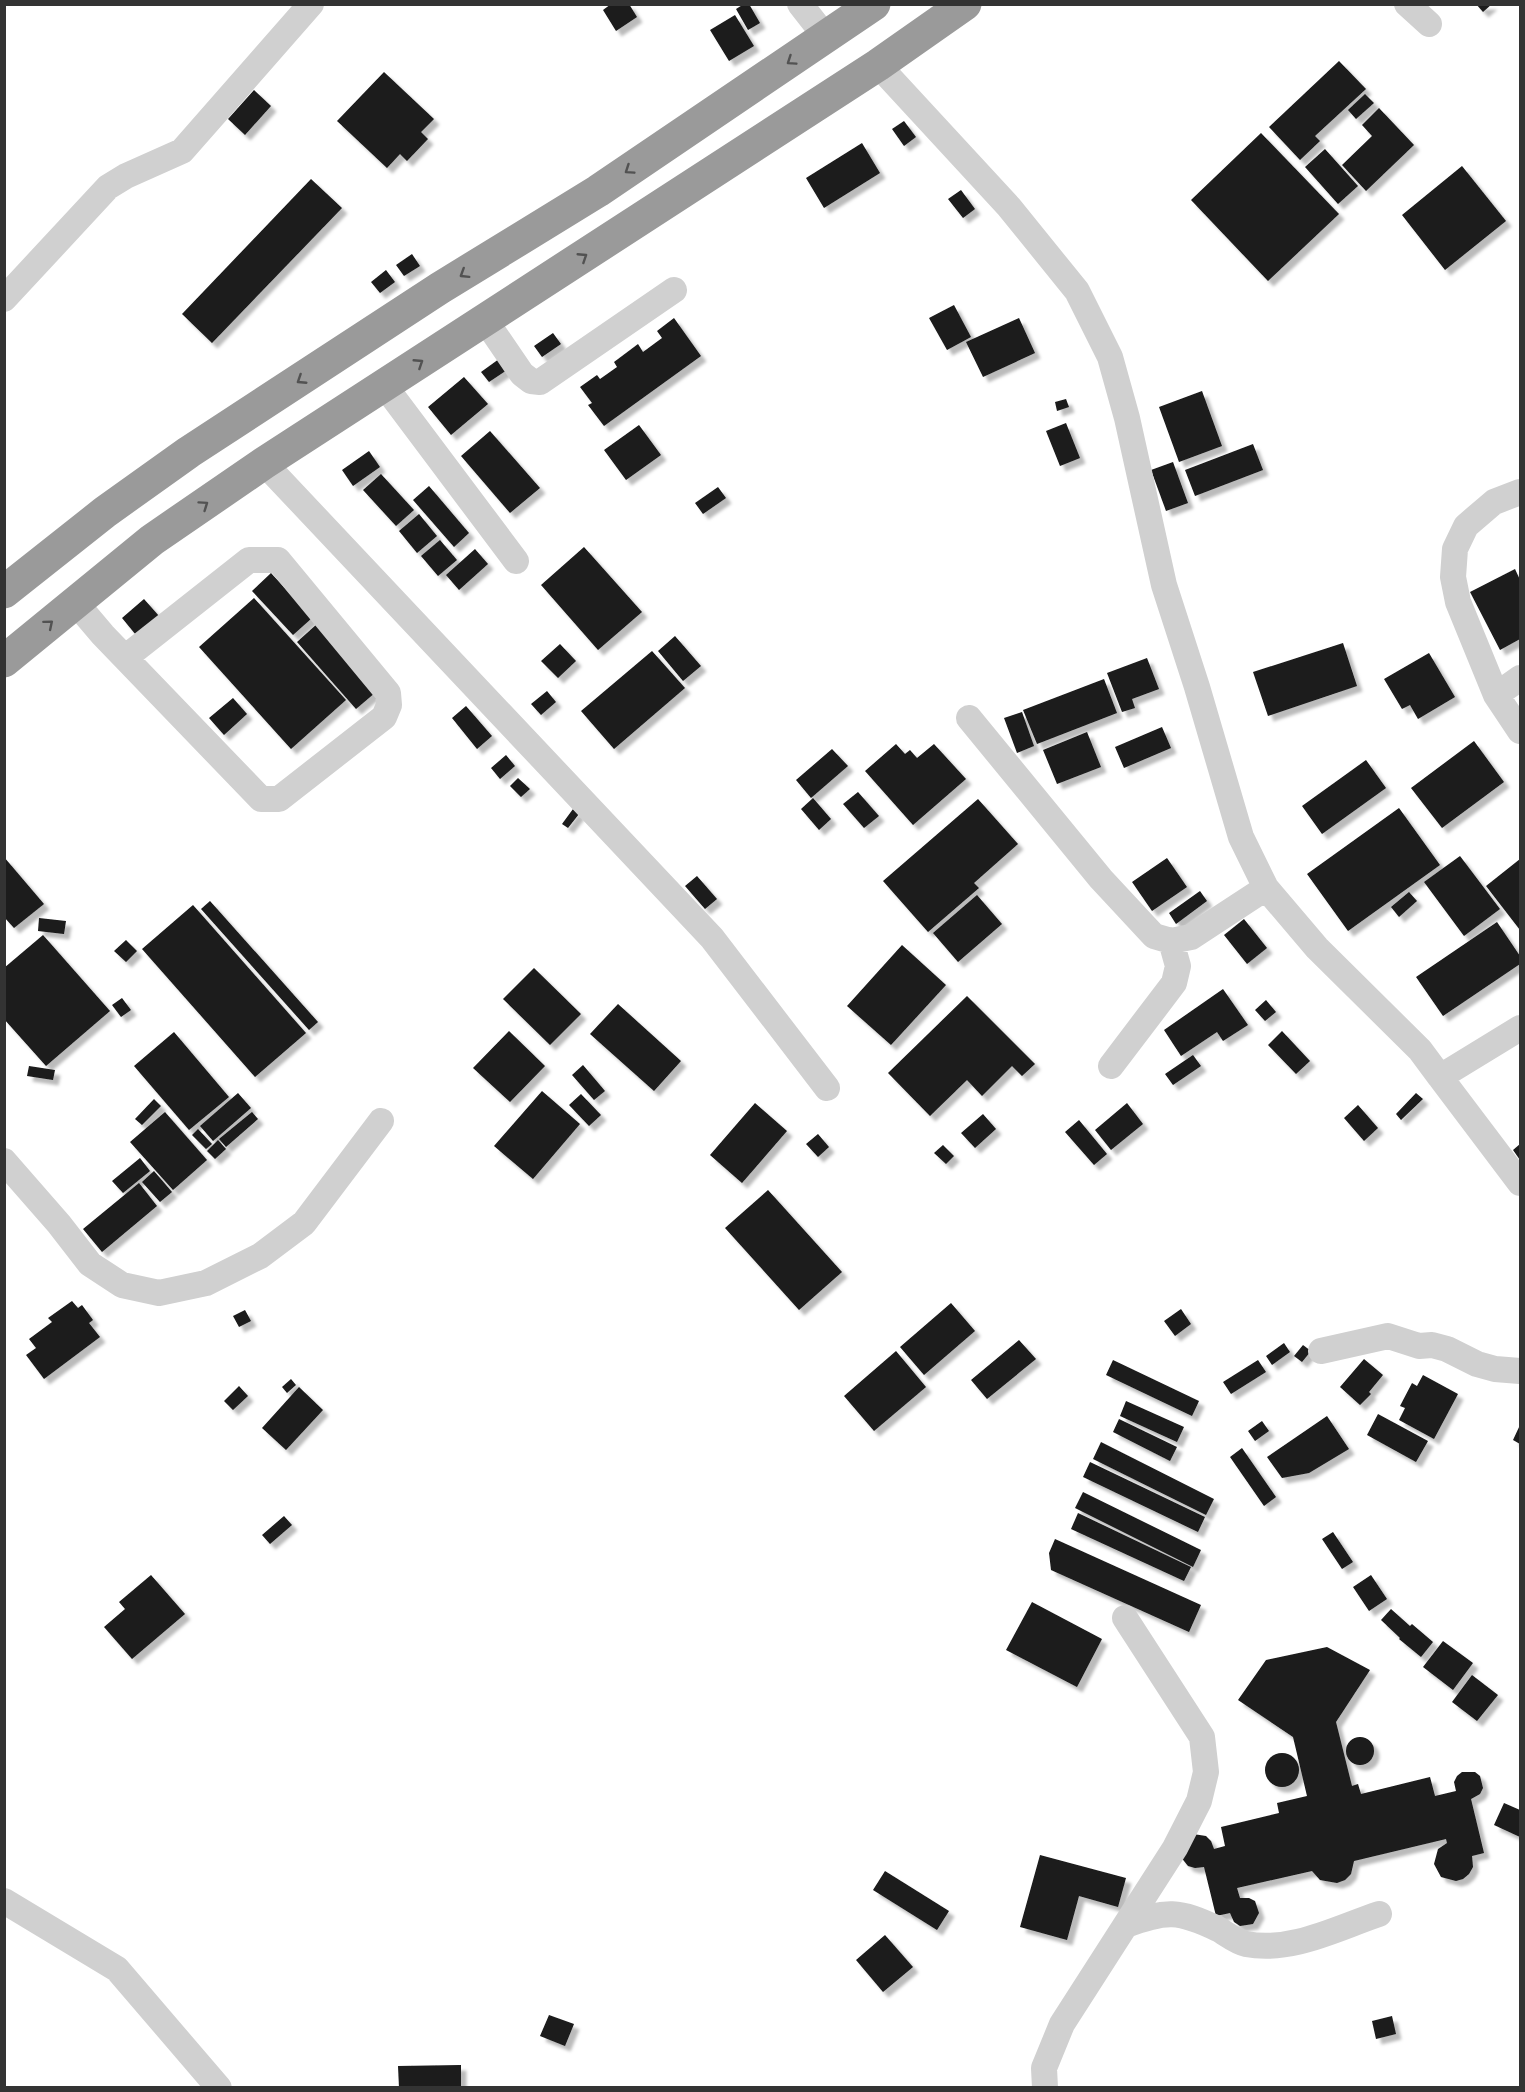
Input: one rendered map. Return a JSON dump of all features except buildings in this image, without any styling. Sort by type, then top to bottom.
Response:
[{"type":"highway","points":[[4,592],[105,512],[189,452],[440,288],[598,191],[874,4]]},
{"type":"highway","points":[[4,662],[152,540],[264,463],[878,66],[965,4]]},
{"type":"street","points":[[4,299],[108,188],[126,176],[182,151],[311,4]]},
{"type":"street","points":[[800,4],[824,39]]},
{"type":"street","points":[[1407,4],[1429,24]]},
{"type":"street","points":[[878,66],[1009,207],[1077,291],[1110,357],[1127,418],[1164,585],[1241,837],[1266,888],[1317,948],[1420,1050],[1521,1183]]},
{"type":"street","points":[[485,320],[522,374],[531,381],[540,382],[674,290]]},
{"type":"street","points":[[384,385],[516,561]]},
{"type":"street","points":[[264,463],[712,938],[827,1088]]},
{"type":"street","points":[[1521,492],[1494,502],[1466,526],[1455,549],[1453,577],[1458,602],[1496,695],[1521,731]]},
{"type":"street","points":[[75,602],[104,635],[261,799],[279,799],[384,717],[389,705],[388,693],[278,560],[249,560],[126,657]]},
{"type":"street","points":[[1496,695],[1521,678]]},
{"type":"street","points":[[969,718],[1101,879],[1154,936],[1171,941],[1191,937],[1266,888]]},
{"type":"street","points":[[1111,1066],[1174,984],[1178,966],[1171,941]]},
{"type":"street","points":[[1440,1077],[1521,1028]]},
{"type":"street","points":[[4,1161],[59,1224],[90,1264],[122,1285],[159,1293],[206,1282],[260,1256],[304,1223],[381,1121]]},
{"type":"street","points":[[1321,1351],[1388,1336],[1419,1346],[1432,1345],[1447,1349],[1478,1364],[1495,1369],[1521,1371]]},
{"type":"street","points":[[1045,2088],[1044,2068],[1062,2024],[1175,1848],[1199,1801],[1206,1772],[1202,1737],[1125,1618]]},
{"type":"street","points":[[4,1901],[117,1969],[219,2088]]},
{"type":"street","points":[[1126,1925],[1152,1915],[1176,1913],[1216,1929],[1244,1944],[1266,1946],[1293,1944],[1379,1914]]}]
